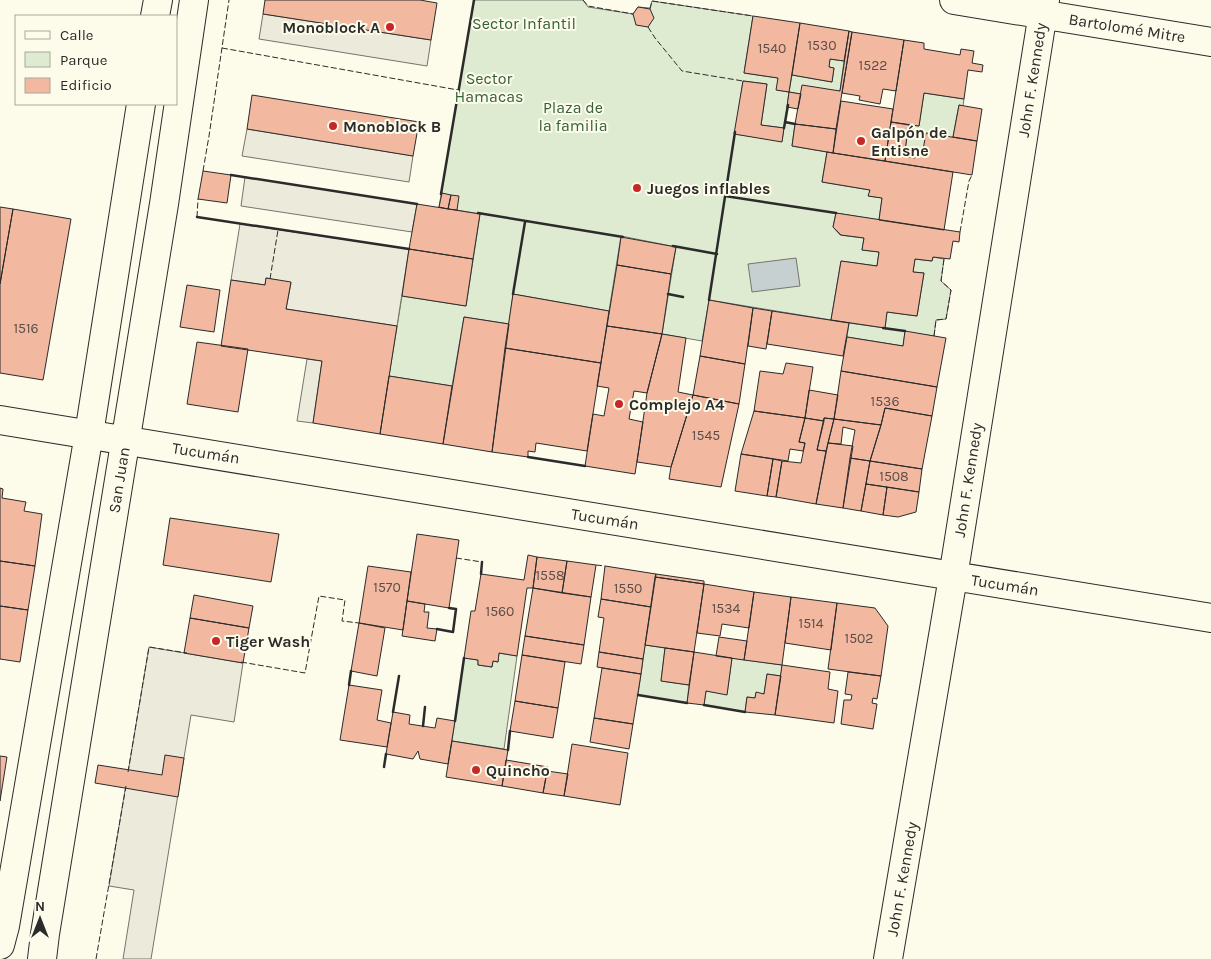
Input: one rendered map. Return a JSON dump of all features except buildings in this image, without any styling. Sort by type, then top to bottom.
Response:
[{"type":"street","points":[[155,15],[158,0]]},
{"type":"street","name":"San Juan","points":[[42,959],[46,924],[164,204],[194,0]]},
{"type":"street","name":"Bartolomé Mitre","points":[[954,0],[1044,8],[1211,42]]},
{"type":"street","name":"John F. Kennedy","points":[[888,959],[953,577],[1044,8]]},
{"type":"street","points":[[3,935],[89,434],[141,105]]},
{"type":"street","name":"Tucumán","points":[[0,420],[1211,618]]},
{"type":"green space","points":[[474,0],[583,0],[588,7],[633,14],[638,7],[650,8],[652,1],[753,16],[744,73],[778,78],[777,90],[789,92],[785,122],[795,124],[792,146],[827,152],[822,182],[870,190],[869,196],[882,198],[879,220],[836,213],[833,227],[840,235],[864,238],[862,250],[879,252],[877,266],[841,261],[831,320],[709,300],[702,341],[662,334],[676,247],[621,236],[609,311],[513,294],[509,324],[464,317],[452,386],[389,376],[402,296],[466,306],[480,214],[439,207]],"holes":[[[743,81],[767,84],[761,125],[784,128],[782,141],[735,134]]]},
{"type":"green space","points":[[830,59],[844,61],[840,91],[801,94],[789,92],[792,75],[832,82],[834,68],[829,67]]},
{"type":"green space","points":[[924,93],[964,99],[963,106],[959,105],[953,137],[923,150],[916,149],[915,158],[904,156],[909,125],[919,126]]},
{"type":"green space","points":[[933,257],[944,259],[941,281],[951,290],[946,319],[936,320],[934,336],[905,332],[903,346],[847,337],[849,323],[885,328],[887,312],[917,316],[924,273],[913,272],[915,259],[932,261]]},
{"type":"green space","points":[[645,645],[665,648],[661,681],[689,685],[687,703],[638,695]]},
{"type":"green space","points":[[499,653],[517,656],[504,749],[452,741],[464,658],[478,660],[478,665],[492,667],[493,661],[498,662]]},
{"type":"green space","points":[[732,658],[782,665],[781,676],[767,674],[764,694],[756,693],[755,698],[747,697],[745,712],[704,705],[706,691],[727,694]]},
{"type":"shaded area","points":[[263,14],[431,40],[427,66],[259,39]]},
{"type":"shaded area","points":[[247,129],[413,156],[409,182],[242,156]]},
{"type":"shaded area","points":[[245,177],[417,204],[412,232],[241,206]]},
{"type":"shaded area","points":[[240,224],[409,249],[397,326],[286,309],[291,283],[266,278],[265,285],[231,280]]},
{"type":"shaded area","points":[[796,258],[800,286],[752,292],[748,264]]},
{"type":"shaded area","points":[[307,359],[322,361],[313,423],[297,421]]},
{"type":"shaded area","points":[[149,647],[243,663],[234,722],[191,715],[151,959],[123,959],[134,890],[109,886]]},
{"type":"fence","points":[[203,171],[229,0]]},
{"type":"fence","points":[[583,0],[588,6],[633,14]]},
{"type":"fence","points":[[650,9],[652,1],[753,16]]},
{"type":"fence","points":[[648,27],[682,71],[743,81]]},
{"type":"fence","points":[[222,48],[458,90]]},
{"type":"fence","points":[[960,232],[969,181],[972,175]]},
{"type":"fence","points":[[197,217],[198,199]]},
{"type":"fence","points":[[270,279],[278,230]]},
{"type":"fence","points":[[934,336],[936,320],[946,319],[951,290],[941,281],[944,259]]},
{"type":"fence","points":[[456,558],[482,562]]},
{"type":"fence","points":[[596,565],[605,566]]},
{"type":"fence","points":[[241,662],[305,673],[319,596],[345,600],[342,621],[359,623]]},
{"type":"fence","points":[[128,772],[149,647],[187,653]]},
{"type":"fence","points":[[96,959],[126,786]]},
{"type":"wall","points":[[441,194],[474,0]]},
{"type":"wall","points":[[784,128],[788,105]]},
{"type":"wall","points":[[785,122],[795,124]]},
{"type":"wall","points":[[709,300],[735,132]]},
{"type":"wall","points":[[231,175],[417,204]]},
{"type":"wall","points":[[725,196],[836,213]]},
{"type":"wall","points":[[478,213],[623,237]]},
{"type":"wall","points":[[197,217],[409,249]]},
{"type":"wall","points":[[513,294],[525,222]]},
{"type":"wall","points":[[673,246],[717,254]]},
{"type":"wall","points":[[668,294],[683,297]]},
{"type":"wall","points":[[883,328],[905,331]]},
{"type":"wall","points":[[528,457],[585,466]]},
{"type":"wall","points":[[481,574],[482,562]]},
{"type":"wall","points":[[437,629],[453,632],[456,609],[449,608]]},
{"type":"wall","points":[[455,721],[464,658]]},
{"type":"wall","points":[[349,685],[351,671]]},
{"type":"wall","points":[[393,712],[399,676]]},
{"type":"wall","points":[[638,695],[687,703]]},
{"type":"wall","points":[[704,705],[745,712]]},
{"type":"wall","points":[[423,726],[425,707]]},
{"type":"wall","points":[[508,750],[510,731]]},
{"type":"wall","points":[[384,767],[386,754]]},
{"type":"place","name":"Monoblock A","points":[[390,27]]},
{"type":"place","name":"Monoblock B","points":[[333,126]]},
{"type":"place","name":"Galpón de Entisne","points":[[861,141]]},
{"type":"place","name":"Juegos inflables","points":[[637,188]]},
{"type":"place","name":"Complejo A4","points":[[619,404]]},
{"type":"place","name":"Tiger Wash","points":[[216,641]]},
{"type":"place","name":"Quincho","points":[[476,770]]},
{"type":"park label","name":"Sector Infantil","points":[[524,23]]},
{"type":"park label","name":"Sector Hamacas","points":[[489,87]]},
{"type":"park label","name":"Plaza de la familia","points":[[573,116]]}]
